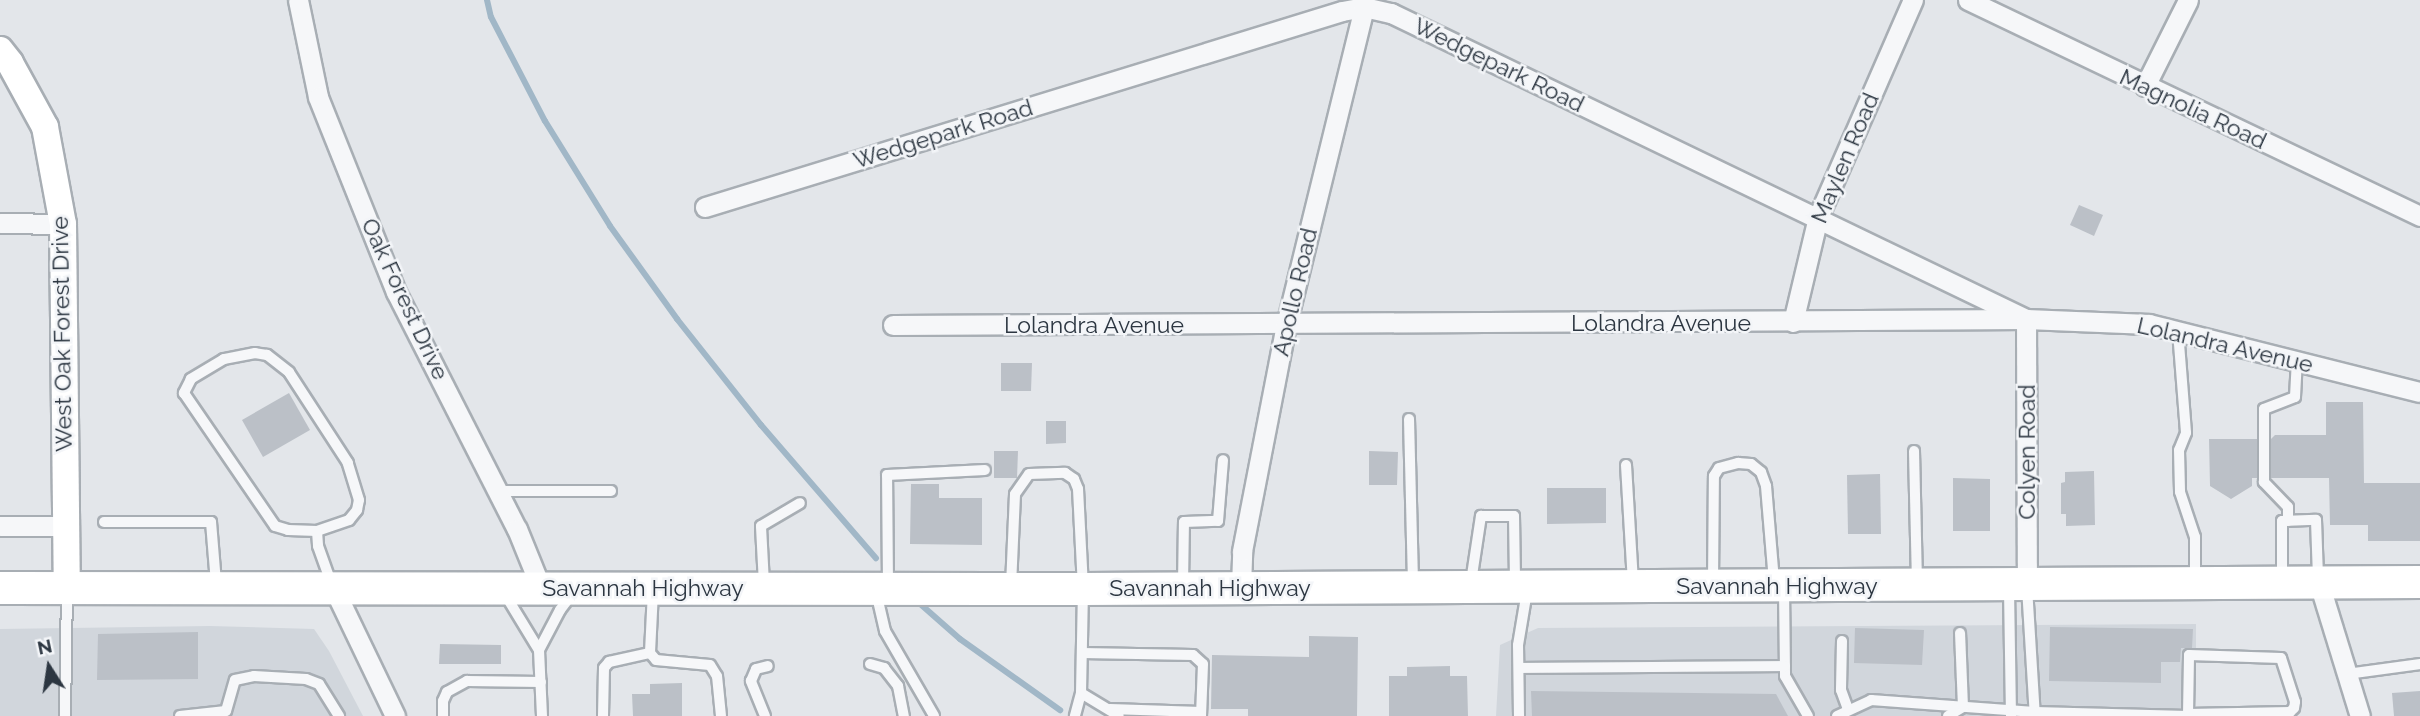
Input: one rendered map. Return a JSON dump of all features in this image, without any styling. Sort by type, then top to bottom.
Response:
[{"type":"highway","name":"Savannah Highway","points":[[0,588],[1083,589],[2420,582]]},
{"type":"main road","name":"West Oak Forest Drive","points":[[0,50],[45,127],[63,224],[67,589]]},
{"type":"street","name":"Oak Forest Drive","points":[[298,0],[318,97],[396,292],[498,491],[541,587]]},
{"type":"street","name":"Maylen Road","points":[[1793,322],[1818,217],[1913,0]]},
{"type":"street","name":"Magnolia Road","points":[[1968,0],[2420,216]]},
{"type":"street","points":[[2146,86],[2188,0]]},
{"type":"street","name":"Wedgepark Road","points":[[705,207],[1363,3],[1391,13],[2026,319]]},
{"type":"street","name":"Apollo Road","points":[[1241,587],[1242,551],[1286,325],[1363,3]]},
{"type":"street","points":[[0,223],[63,224]]},
{"type":"street","name":"Lolandra Avenue","points":[[893,325],[2026,319],[2149,324],[2420,392]]},
{"type":"street","name":"Colyen Road","points":[[2018,584],[2026,319]]},
{"type":"street","points":[[0,526],[65,526]]},
{"type":"street","points":[[2319,583],[2360,716]]},
{"type":"street","points":[[334,589],[395,716]]},
{"type":"lane","points":[[2178,331],[2186,433],[2179,450],[2180,492],[2194,537],[2195,584]]},
{"type":"lane","points":[[255,353],[268,355],[289,372],[348,463],[359,500],[357,510],[349,520],[317,531],[288,530],[275,526],[184,393],[191,379],[224,359],[255,353]]},
{"type":"lane","points":[[2288,521],[2288,507],[2264,482],[2263,409],[2295,397],[2297,361]]},
{"type":"lane","points":[[1409,419],[1413,587]]},
{"type":"lane","points":[[1914,451],[1917,585]]},
{"type":"lane","points":[[1183,588],[1184,522],[1218,521],[1223,460]]},
{"type":"lane","points":[[1713,586],[1714,476],[1719,468],[1738,463],[1751,464],[1761,472],[1766,486],[1779,586],[1785,676],[1808,716]]},
{"type":"lane","points":[[1626,465],[1633,586]]},
{"type":"lane","points":[[934,716],[885,631],[882,588],[887,475],[985,470]]},
{"type":"lane","points":[[1011,589],[1015,494],[1029,474],[1065,473],[1074,479],[1078,489],[1083,589],[1081,693],[1075,716]]},
{"type":"lane","points":[[498,491],[611,491]]},
{"type":"lane","points":[[764,588],[761,526],[800,503]]},
{"type":"lane","points":[[1471,587],[1481,516],[1514,516],[1522,587],[1518,645],[1520,716]]},
{"type":"lane","points":[[2282,583],[2282,521],[2316,520],[2319,583]]},
{"type":"lane","points":[[104,522],[211,522],[216,587]]},
{"type":"lane","points":[[317,531],[318,545],[334,589]]},
{"type":"lane","points":[[2011,713],[2018,584]]},
{"type":"lane","points":[[2018,584],[2035,714]]},
{"type":"lane","points":[[499,588],[513,605],[540,650]]},
{"type":"lane","points":[[542,716],[540,650],[560,610],[577,588]]},
{"type":"lane","points":[[653,588],[650,653],[656,660],[710,665],[717,676],[721,716]]},
{"type":"lane","points":[[65,716],[67,589]]},
{"type":"lane","points":[[1960,633],[1963,707]]},
{"type":"lane","points":[[1842,641],[1841,690],[1848,709]]},
{"type":"lane","points":[[603,716],[604,668],[609,662],[650,653]]},
{"type":"lane","points":[[1082,653],[1193,655],[1203,664],[1201,714],[1110,709]]},
{"type":"lane","points":[[1837,716],[1871,699],[2035,714],[2188,715],[2295,712],[2292,690],[2281,658],[2189,654],[2188,715]]},
{"type":"lane","points":[[870,664],[884,668],[898,686],[904,716]]},
{"type":"lane","points":[[2347,674],[2420,664]]},
{"type":"lane","points":[[765,716],[751,681],[756,669],[768,666]]},
{"type":"lane","points":[[1519,668],[1785,666]]},
{"type":"lane","points":[[180,716],[226,714],[235,680],[254,676],[306,679],[319,684],[336,713]]},
{"type":"lane","points":[[443,716],[443,701],[453,686],[467,681],[541,682]]},
{"type":"lane","points":[[1081,693],[1119,716]]},
{"type":"lane","points":[[1948,716],[1963,707]]},
{"type":"shaded area","points":[[2196,624],[2196,652],[2185,653],[2183,716],[1496,716],[1500,645],[1538,628]]},
{"type":"shaded area","points":[[210,626],[314,629],[329,651],[363,716],[0,716],[0,629]]},
{"type":"building","points":[[2079,205],[2103,215],[2094,236],[2070,225]]},
{"type":"building","points":[[1001,363],[1032,363],[1031,391],[1001,391]]},
{"type":"building","points":[[289,393],[310,430],[263,457],[242,420]]},
{"type":"building","points":[[2326,402],[2363,402],[2364,483],[2420,483],[2420,541],[2368,541],[2368,525],[2330,525],[2329,478],[2271,478],[2271,439],[2275,435],[2326,435]]},
{"type":"building","points":[[1046,421],[1066,421],[1066,443],[1046,444]]},
{"type":"building","points":[[2209,439],[2257,439],[2257,478],[2252,478],[2252,486],[2231,499],[2210,486]]},
{"type":"building","points":[[994,451],[1018,451],[1017,478],[994,478]]},
{"type":"building","points":[[1369,451],[1398,452],[1397,485],[1369,485]]},
{"type":"building","points":[[2094,471],[2095,525],[2066,526],[2066,514],[2061,514],[2061,483],[2065,482],[2065,472]]},
{"type":"building","points":[[1880,474],[1881,534],[1848,534],[1847,475]]},
{"type":"building","points":[[1953,478],[1990,479],[1990,531],[1953,531]]},
{"type":"building","points":[[911,484],[939,484],[939,498],[982,498],[982,545],[910,544]]},
{"type":"building","points":[[1547,488],[1606,488],[1606,523],[1547,524]]},
{"type":"building","points":[[2050,627],[2193,629],[2192,648],[2181,648],[2180,662],[2161,662],[2161,683],[2049,681]]},
{"type":"building","points":[[1855,628],[1924,630],[1922,665],[1854,663]]},
{"type":"building","points":[[198,632],[198,679],[97,680],[98,634]]},
{"type":"building","points":[[1309,636],[1358,637],[1357,716],[1248,716],[1248,709],[1211,709],[1212,655],[1309,657]]},
{"type":"building","points":[[440,644],[501,645],[501,664],[439,664]]},
{"type":"building","points":[[1450,666],[1450,676],[1467,676],[1468,716],[1389,716],[1389,676],[1407,676],[1407,667]]},
{"type":"building","points":[[682,683],[682,716],[633,716],[632,694],[650,694],[650,684]]},
{"type":"building","points":[[1531,691],[1776,694],[1788,716],[1532,716]]},
{"type":"building","points":[[2420,691],[2420,716],[2394,716],[2392,693]]},
{"type":"waterway","points":[[487,0],[491,17],[545,121],[610,226],[677,319],[761,425],[876,558]]},
{"type":"waterway","points":[[918,602],[960,639],[1060,710]]}]
